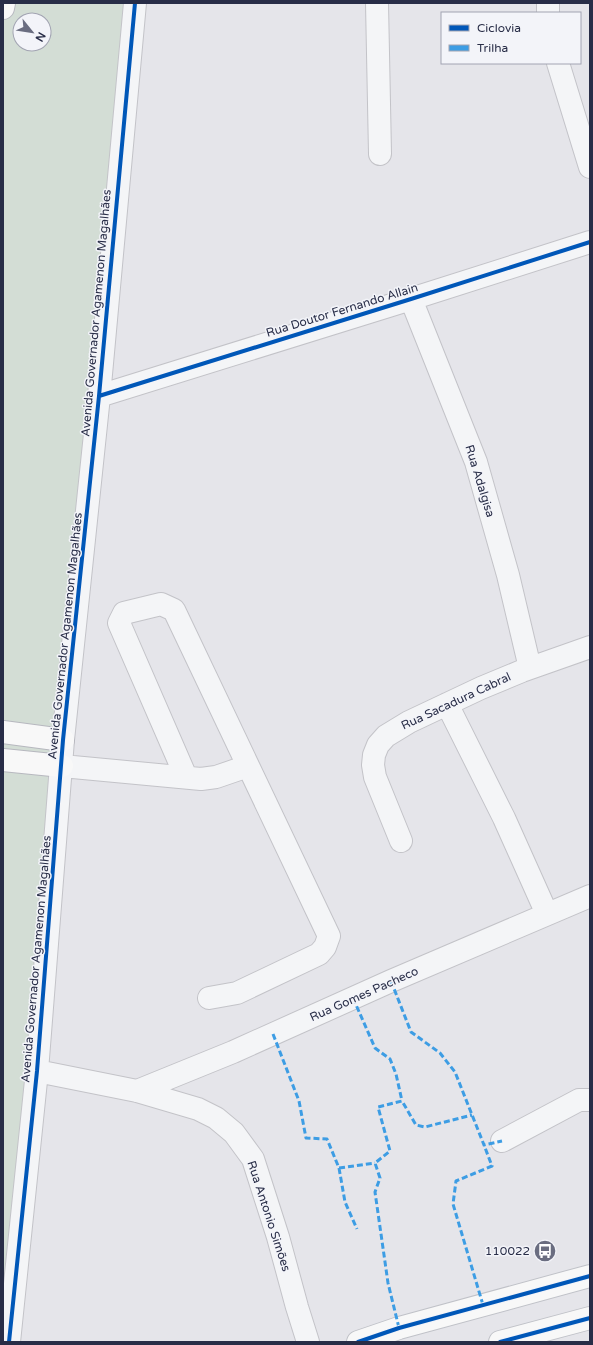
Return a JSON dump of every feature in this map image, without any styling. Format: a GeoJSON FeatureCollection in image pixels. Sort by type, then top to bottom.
{"type":"FeatureCollection","features":[{"type":"Feature","properties":{"kind":"main road"},"geometry":{"type":"LineString","coordinates":[[3,8],[4,3]]}},
{"type":"Feature","properties":{"kind":"main road"},"geometry":{"type":"LineString","coordinates":[[3,732],[63,740]]}},
{"type":"Feature","properties":{"kind":"main road"},"geometry":{"type":"LineString","coordinates":[[3,760],[62,766]]}},
{"type":"Feature","properties":{"kind":"main road"},"geometry":{"type":"LineString","coordinates":[[358,1342],[399,1328],[590,1276]]}},
{"type":"Feature","properties":{"kind":"main road"},"geometry":{"type":"LineString","coordinates":[[500,1342],[545,1336],[590,1318]]}},
{"type":"Feature","properties":{"kind":"street","name":"Avenida Governador Agamenon Magalhães"},"geometry":{"type":"LineString","coordinates":[[9,1342],[37,1071],[63,740],[99,396],[135,3]]}},
{"type":"Feature","properties":{"kind":"street"},"geometry":{"type":"LineString","coordinates":[[376,3],[380,154]]}},
{"type":"Feature","properties":{"kind":"street"},"geometry":{"type":"LineString","coordinates":[[558,64],[590,167]]}},
{"type":"Feature","properties":{"kind":"street","name":"Rua Doutor Fernando Allain"},"geometry":{"type":"LineString","coordinates":[[99,396],[590,242]]}},
{"type":"Feature","properties":{"kind":"street","name":"Rua Adalgisa"},"geometry":{"type":"LineString","coordinates":[[411,299],[476,462],[508,575],[530,668]]}},
{"type":"Feature","properties":{"kind":"street"},"geometry":{"type":"LineString","coordinates":[[186,777],[119,623],[124,613],[161,604],[174,610],[329,936],[325,948],[319,954],[237,993],[209,998]]}},
{"type":"Feature","properties":{"kind":"street","name":"Rua Sacadura Cabral"},"geometry":{"type":"LineString","coordinates":[[402,841],[375,777],[373,765],[374,755],[378,745],[386,736],[409,722],[481,688],[590,646]]}},
{"type":"Feature","properties":{"kind":"street"},"geometry":{"type":"LineString","coordinates":[[447,704],[504,818],[547,914]]}},
{"type":"Feature","properties":{"kind":"street"},"geometry":{"type":"LineString","coordinates":[[62,766],[201,779],[216,777],[248,766]]}},
{"type":"Feature","properties":{"kind":"street","name":"Rua Gomes Pacheco"},"geometry":{"type":"LineString","coordinates":[[137,1092],[233,1052],[391,981],[590,896]]}},
{"type":"Feature","properties":{"kind":"street","name":"Rua Antonio Simões"},"geometry":{"type":"LineString","coordinates":[[37,1071],[137,1092],[198,1110],[216,1118],[234,1133],[253,1159],[278,1237],[296,1307],[308,1342]]}},
{"type":"Feature","properties":{"kind":"street"},"geometry":{"type":"LineString","coordinates":[[502,1141],[579,1100],[590,1100]]}},
{"type":"Feature","properties":{"kind":"shaded area"},"geometry":{"type":"Polygon","coordinates":[[[4,3],[126,3],[33,1079],[3,1307],[4,3]]]}},
{"type":"Feature","properties":{"kind":"marked path"},"geometry":{"type":"LineString","coordinates":[[391,981],[411,1032],[440,1053],[455,1072],[484,1145],[502,1141]]}},
{"type":"Feature","properties":{"kind":"marked path"},"geometry":{"type":"LineString","coordinates":[[353,998],[375,1048],[390,1059],[396,1074],[402,1101]]}},
{"type":"Feature","properties":{"kind":"marked path"},"geometry":{"type":"LineString","coordinates":[[273,1034],[299,1101],[306,1138],[327,1139],[339,1168],[375,1163]]}},
{"type":"Feature","properties":{"kind":"marked path"},"geometry":{"type":"LineString","coordinates":[[399,1328],[388,1283],[375,1192],[380,1178],[375,1163],[390,1151],[378,1107],[402,1101],[416,1125],[425,1127],[472,1115]]}},
{"type":"Feature","properties":{"kind":"marked path"},"geometry":{"type":"LineString","coordinates":[[483,1305],[453,1204],[456,1181],[492,1166],[484,1145]]}},
{"type":"Feature","properties":{"kind":"marked path"},"geometry":{"type":"LineString","coordinates":[[339,1168],[345,1202],[357,1229]]}},
{"type":"Feature","properties":{"kind":"cycle path"},"geometry":{"type":"LineString","coordinates":[[9,1342],[37,1071],[63,740],[99,396],[135,3]]}},
{"type":"Feature","properties":{"kind":"cycle path"},"geometry":{"type":"LineString","coordinates":[[99,396],[590,242]]}},
{"type":"Feature","properties":{"kind":"cycle path"},"geometry":{"type":"LineString","coordinates":[[358,1342],[399,1328],[590,1276]]}},
{"type":"Feature","properties":{"kind":"cycle path"},"geometry":{"type":"LineString","coordinates":[[500,1342],[590,1318]]}},
{"type":"Feature","properties":{"kind":"place","name":"110022"},"geometry":{"type":"Point","coordinates":[545,1251]}}]}
